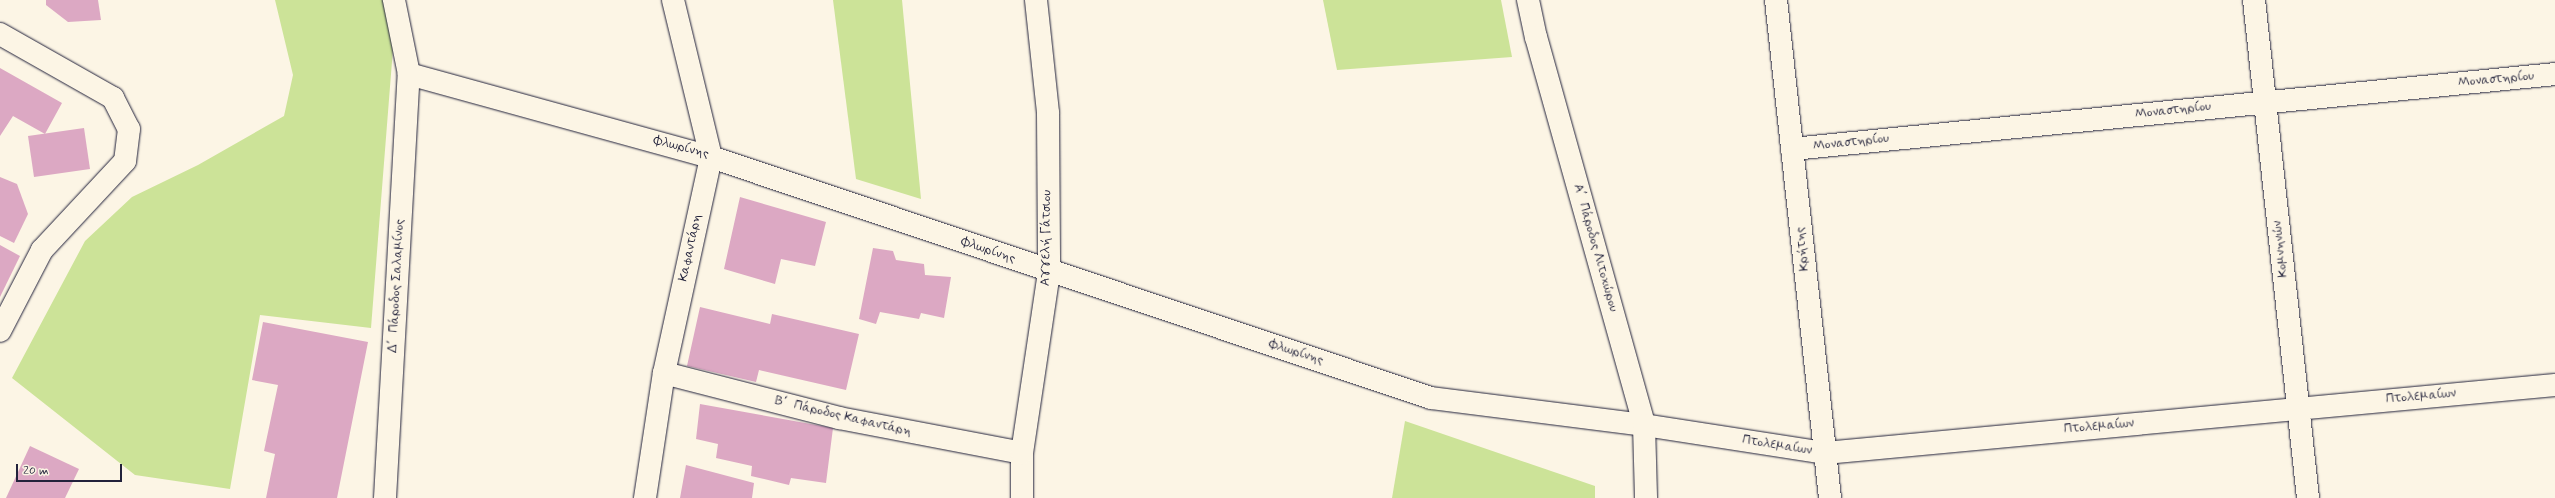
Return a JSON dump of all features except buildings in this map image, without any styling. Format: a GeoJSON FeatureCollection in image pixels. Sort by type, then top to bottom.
{"type":"FeatureCollection","features":[{"type":"Feature","properties":{"kind":"street"},"geometry":{"type":"LineString","coordinates":[[394,0],[409,74]]}},
{"type":"Feature","properties":{"kind":"street","name":"Καφαντάρη"},"geometry":{"type":"LineString","coordinates":[[646,498],[664,373],[711,156],[673,0]]}},
{"type":"Feature","properties":{"kind":"street","name":"Αγγελή Γάτσιου"},"geometry":{"type":"LineString","coordinates":[[1022,498],[1022,454],[1049,272],[1048,113],[1036,0]]}},
{"type":"Feature","properties":{"kind":"street","name":"Α΄ Πάροδος Λιτοχώρου"},"geometry":{"type":"LineString","coordinates":[[1528,0],[1536,37],[1644,425],[1646,498]]}},
{"type":"Feature","properties":{"kind":"street","name":"Κρήτης"},"geometry":{"type":"LineString","coordinates":[[1776,0],[1830,498]]}},
{"type":"Feature","properties":{"kind":"street","name":"Κομνηνών"},"geometry":{"type":"LineString","coordinates":[[2254,0],[2308,498]]}},
{"type":"Feature","properties":{"kind":"street"},"geometry":{"type":"LineString","coordinates":[[0,34],[114,98],[130,129],[126,161],[42,250],[0,331]]}},
{"type":"Feature","properties":{"kind":"street","name":"Φλωρίνης"},"geometry":{"type":"LineString","coordinates":[[409,74],[711,156],[1049,272],[1431,398],[1644,425]]}},
{"type":"Feature","properties":{"kind":"street","name":"Δ΄ Πάροδος Σαλαμίνος"},"geometry":{"type":"LineString","coordinates":[[385,498],[409,74]]}},
{"type":"Feature","properties":{"kind":"street","name":"Μοναστηρίου"},"geometry":{"type":"LineString","coordinates":[[1792,149],[2555,74]]}},
{"type":"Feature","properties":{"kind":"street","name":"Β΄ Πάροδος Καφαντάρη"},"geometry":{"type":"LineString","coordinates":[[664,373],[839,418],[1022,454]]}},
{"type":"Feature","properties":{"kind":"street","name":"Πτολεμαίων"},"geometry":{"type":"LineString","coordinates":[[1644,425],[1825,453],[2555,385]]}},
{"type":"Feature","properties":{"kind":"green space"},"geometry":{"type":"Polygon","coordinates":[[[275,0],[388,0],[394,36],[371,328],[260,315],[230,489],[135,475],[12,378],[85,241],[132,197],[198,165],[284,116],[293,75],[275,0]]]}},
{"type":"Feature","properties":{"kind":"green space"},"geometry":{"type":"Polygon","coordinates":[[[833,0],[902,0],[921,199],[856,179],[833,0]]]}},
{"type":"Feature","properties":{"kind":"green space"},"geometry":{"type":"Polygon","coordinates":[[[1323,0],[1501,0],[1512,57],[1337,70],[1323,0]]]}},
{"type":"Feature","properties":{"kind":"green space"},"geometry":{"type":"Polygon","coordinates":[[[1405,421],[1595,486],[1595,498],[1392,498],[1405,421]]]}}]}
